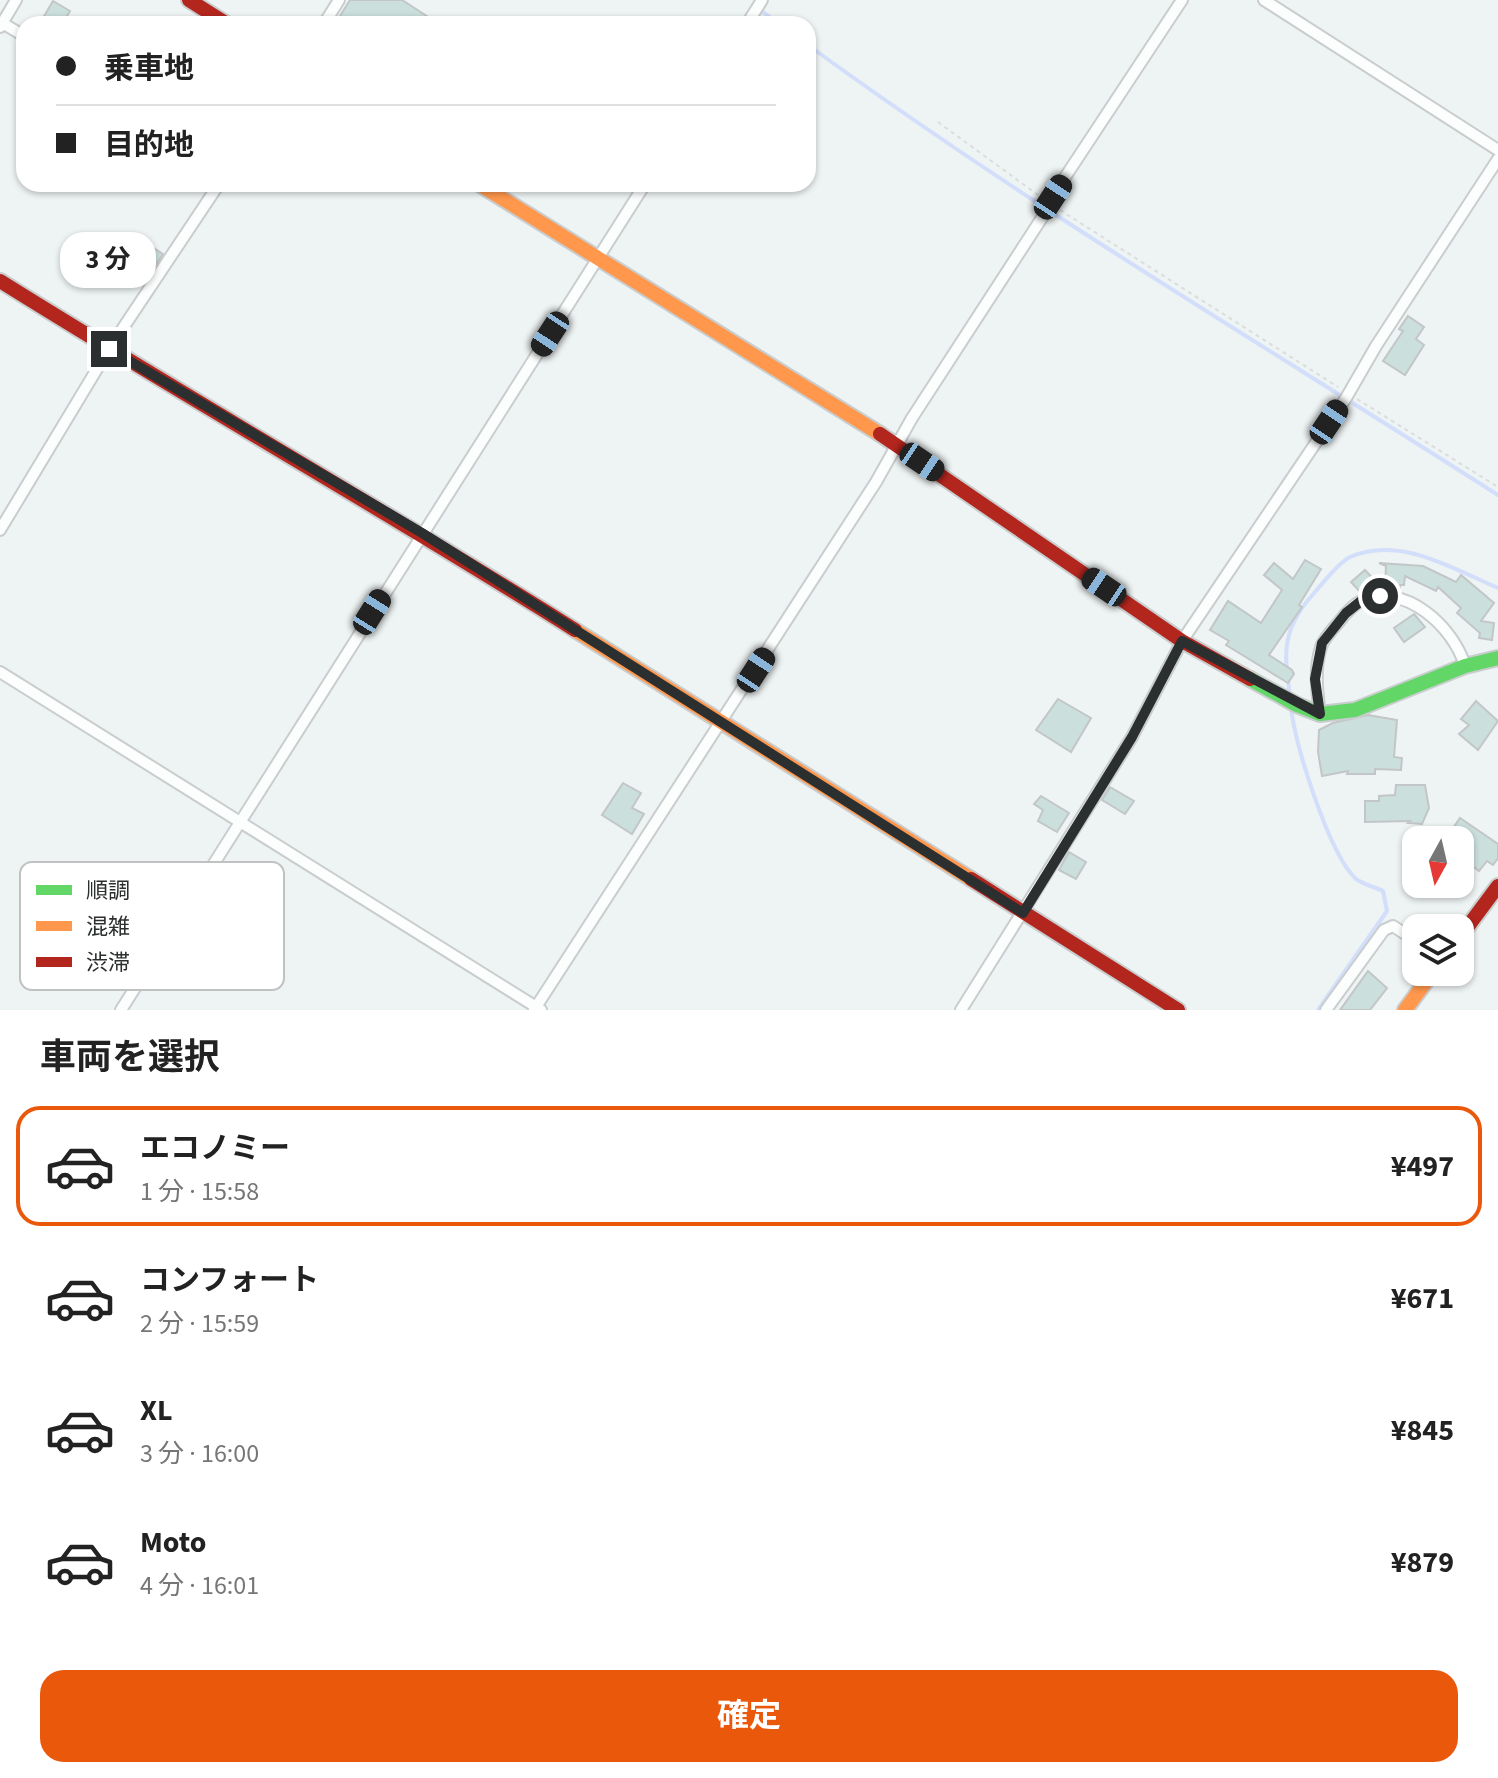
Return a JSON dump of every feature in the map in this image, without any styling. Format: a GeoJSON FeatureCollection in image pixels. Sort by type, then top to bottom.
{"type":"FeatureCollection","features":[{"type":"Feature","properties":{"kind":"street"},"geometry":{"type":"LineString","coordinates":[[2,26],[16,0]]}},
{"type":"Feature","properties":{"kind":"street"},"geometry":{"type":"LineString","coordinates":[[189,0],[214,16]]}},
{"type":"Feature","properties":{"kind":"street"},"geometry":{"type":"LineString","coordinates":[[0,672],[538,1009],[876,482],[896,444],[1047,210],[1048,203],[1182,0]]}},
{"type":"Feature","properties":{"kind":"street"},"geometry":{"type":"LineString","coordinates":[[1264,0],[1498,150]]}},
{"type":"Feature","properties":{"kind":"street"},"geometry":{"type":"LineString","coordinates":[[961,1010],[1132,737],[1182,641],[1348,393],[1498,159]]}},
{"type":"Feature","properties":{"kind":"street"},"geometry":{"type":"LineString","coordinates":[[0,530],[109,349],[214,192]]}},
{"type":"Feature","properties":{"kind":"street"},"geometry":{"type":"LineString","coordinates":[[491,192],[896,444],[1182,641],[1309,710],[1355,710],[1465,666],[1498,658]]}},
{"type":"Feature","properties":{"kind":"street"},"geometry":{"type":"LineString","coordinates":[[215,862],[640,192]]}},
{"type":"Feature","properties":{"kind":"street"},"geometry":{"type":"LineString","coordinates":[[0,281],[109,349],[422,533],[1178,1010]]}},
{"type":"Feature","properties":{"kind":"street"},"geometry":{"type":"LineString","coordinates":[[1309,710],[1322,643],[1346,613],[1361,601],[1380,596],[1411,601],[1441,624],[1455,642],[1465,666]]}},
{"type":"Feature","properties":{"kind":"street"},"geometry":{"type":"LineString","coordinates":[[1474,918],[1498,886]]}},
{"type":"Feature","properties":{"kind":"street"},"geometry":{"type":"LineString","coordinates":[[1326,1010],[1384,930],[1393,926],[1402,932]]}},
{"type":"Feature","properties":{"kind":"street"},"geometry":{"type":"LineString","coordinates":[[1405,1010],[1423,986]]}},
{"type":"Feature","properties":{"kind":"street"},"geometry":{"type":"LineString","coordinates":[[121,1010],[134,990]]}},
{"type":"Feature","properties":{"kind":"path"},"geometry":{"type":"LineString","coordinates":[[938,122],[1048,203],[1498,487]]}},
{"type":"Feature","properties":{"kind":"building"},"geometry":{"type":"Polygon","coordinates":[[[350,0],[402,0],[427,16],[340,16],[350,0]]]}},
{"type":"Feature","properties":{"kind":"building"},"geometry":{"type":"Polygon","coordinates":[[[53,1],[70,11],[67,16],[44,16],[53,1]]]}},
{"type":"Feature","properties":{"kind":"building"},"geometry":{"type":"Polygon","coordinates":[[[142,241],[163,254],[153,269],[133,256],[142,241]]]}},
{"type":"Feature","properties":{"kind":"building"},"geometry":{"type":"Polygon","coordinates":[[[1408,316],[1424,327],[1416,339],[1424,345],[1405,375],[1383,361],[1403,331],[1399,329],[1408,316]]]}},
{"type":"Feature","properties":{"kind":"building"},"geometry":{"type":"Polygon","coordinates":[[[1305,560],[1321,569],[1299,605],[1302,607],[1269,655],[1292,670],[1294,674],[1288,683],[1226,645],[1229,641],[1210,630],[1228,601],[1261,623],[1282,590],[1264,575],[1274,563],[1293,579],[1305,560]]]}},
{"type":"Feature","properties":{"kind":"building"},"geometry":{"type":"Polygon","coordinates":[[[1379,563],[1423,566],[1456,582],[1461,575],[1494,603],[1481,621],[1494,623],[1492,640],[1479,638],[1480,633],[1457,613],[1461,608],[1438,587],[1436,591],[1405,576],[1404,585],[1400,588],[1385,587],[1386,566],[1379,563]]]}},
{"type":"Feature","properties":{"kind":"building"},"geometry":{"type":"Polygon","coordinates":[[[1365,570],[1381,587],[1379,589],[1361,593],[1351,582],[1365,570]]]}},
{"type":"Feature","properties":{"kind":"building"},"geometry":{"type":"Polygon","coordinates":[[[1414,614],[1425,627],[1404,642],[1394,628],[1414,614]]]}},
{"type":"Feature","properties":{"kind":"building"},"geometry":{"type":"Polygon","coordinates":[[[1058,699],[1091,718],[1071,752],[1036,730],[1058,699]]]}},
{"type":"Feature","properties":{"kind":"building"},"geometry":{"type":"Polygon","coordinates":[[[1476,701],[1498,721],[1478,750],[1459,734],[1469,725],[1461,719],[1476,701]]]}},
{"type":"Feature","properties":{"kind":"building"},"geometry":{"type":"Polygon","coordinates":[[[1368,715],[1397,720],[1394,757],[1402,758],[1401,770],[1375,769],[1375,774],[1347,774],[1348,771],[1322,776],[1318,752],[1319,730],[1333,723],[1368,715]]]}},
{"type":"Feature","properties":{"kind":"building"},"geometry":{"type":"Polygon","coordinates":[[[623,783],[641,793],[632,808],[644,814],[632,834],[602,815],[623,783]]]}},
{"type":"Feature","properties":{"kind":"building"},"geometry":{"type":"Polygon","coordinates":[[[1396,785],[1425,785],[1429,808],[1422,824],[1408,823],[1410,821],[1365,822],[1365,801],[1379,801],[1379,796],[1395,795],[1396,785]]]}},
{"type":"Feature","properties":{"kind":"building"},"geometry":{"type":"Polygon","coordinates":[[[1110,787],[1134,801],[1125,814],[1102,800],[1110,787]]]}},
{"type":"Feature","properties":{"kind":"building"},"geometry":{"type":"Polygon","coordinates":[[[1041,796],[1069,813],[1057,832],[1038,821],[1043,810],[1034,804],[1041,796]]]}},
{"type":"Feature","properties":{"kind":"building"},"geometry":{"type":"Polygon","coordinates":[[[1460,818],[1472,826],[1455,826],[1460,818]]]}},
{"type":"Feature","properties":{"kind":"building"},"geometry":{"type":"Polygon","coordinates":[[[1474,828],[1498,844],[1498,858],[1493,865],[1487,861],[1479,871],[1474,867],[1474,828]]]}},
{"type":"Feature","properties":{"kind":"building"},"geometry":{"type":"Polygon","coordinates":[[[1069,852],[1086,862],[1076,879],[1059,870],[1069,852]]]}},
{"type":"Feature","properties":{"kind":"building"},"geometry":{"type":"Polygon","coordinates":[[[1368,971],[1387,988],[1370,1010],[1340,1010],[1368,971]]]}},
{"type":"Feature","properties":{"kind":"waterway"},"geometry":{"type":"LineString","coordinates":[[759,9],[768,16]]}},
{"type":"Feature","properties":{"kind":"waterway"},"geometry":{"type":"LineString","coordinates":[[816,51],[1063,220],[1498,495]]}},
{"type":"Feature","properties":{"kind":"waterway"},"geometry":{"type":"LineString","coordinates":[[1287,670],[1288,638],[1295,619],[1331,573],[1350,557],[1369,551],[1407,552],[1445,564],[1498,588]]}},
{"type":"Feature","properties":{"kind":"waterway"},"geometry":{"type":"LineString","coordinates":[[1288,679],[1290,698]]}},
{"type":"Feature","properties":{"kind":"waterway"},"geometry":{"type":"LineString","coordinates":[[1291,707],[1306,770],[1334,846],[1355,878],[1383,891],[1387,911],[1318,1010]]}},
{"type":"Feature","properties":{"kind":"traffic: fast"},"geometry":{"type":"LineString","coordinates":[[1250,679],[1320,714],[1355,710],[1465,666],[1498,658]]}},
{"type":"Feature","properties":{"kind":"traffic: slow"},"geometry":{"type":"LineString","coordinates":[[492,192],[880,434]]}},
{"type":"Feature","properties":{"kind":"traffic: slow"},"geometry":{"type":"LineString","coordinates":[[575,630],[971,879]]}},
{"type":"Feature","properties":{"kind":"traffic: slow"},"geometry":{"type":"LineString","coordinates":[[1405,1010],[1423,986]]}},
{"type":"Feature","properties":{"kind":"traffic: jam"},"geometry":{"type":"LineString","coordinates":[[189,0],[214,16]]}},
{"type":"Feature","properties":{"kind":"traffic: jam"},"geometry":{"type":"LineString","coordinates":[[0,281],[575,630]]}},
{"type":"Feature","properties":{"kind":"traffic: jam"},"geometry":{"type":"LineString","coordinates":[[880,434],[1182,641],[1250,679]]}},
{"type":"Feature","properties":{"kind":"traffic: jam"},"geometry":{"type":"LineString","coordinates":[[971,879],[1178,1010]]}},
{"type":"Feature","properties":{"kind":"traffic: jam"},"geometry":{"type":"LineString","coordinates":[[1474,918],[1498,886]]}},
{"type":"Feature","properties":{"kind":"route"},"geometry":{"type":"LineString","coordinates":[[109,349],[422,533],[1023,913],[1132,737],[1182,641],[1297,705],[1320,714],[1315,679],[1322,643],[1346,613],[1361,601],[1380,596]]}}]}
